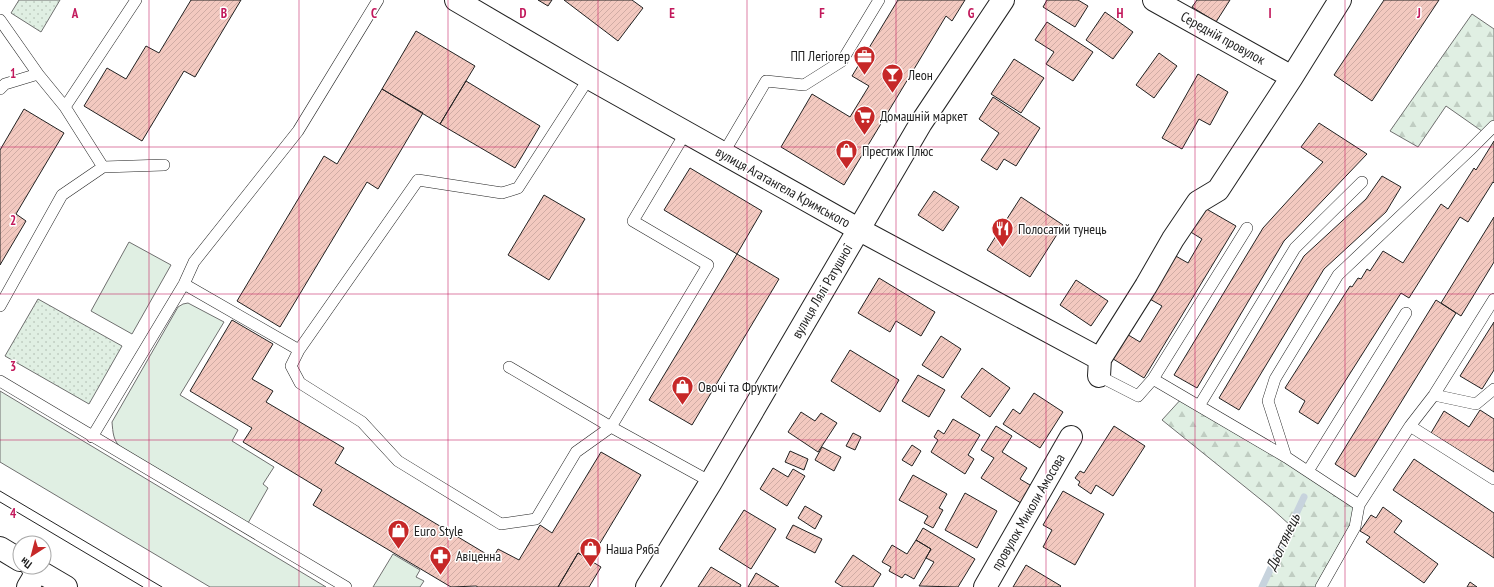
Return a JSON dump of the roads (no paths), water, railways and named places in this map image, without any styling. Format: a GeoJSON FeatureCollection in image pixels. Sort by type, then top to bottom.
{"type":"FeatureCollection","features":[{"type":"Feature","properties":{"kind":"street","name":"вулиця Агатангела Кримського"},"geometry":{"type":"LineString","coordinates":[[456,0],[589,78],[858,229],[1100,368]]}},
{"type":"Feature","properties":{"kind":"street","name":"вулиця Лялі Ратушної"},"geometry":{"type":"LineString","coordinates":[[647,587],[711,482],[921,123],[1003,0]]}},
{"type":"Feature","properties":{"kind":"street","name":"Середній провулок"},"geometry":{"type":"LineString","coordinates":[[1154,0],[1292,77]]}},
{"type":"Feature","properties":{"kind":"street"},"geometry":{"type":"LineString","coordinates":[[1100,368],[1173,238],[1198,202],[1218,190],[1292,77],[1340,0]]}},
{"type":"Feature","properties":{"kind":"street","name":"провулок Миколи Амосова"},"geometry":{"type":"LineString","coordinates":[[985,587],[1071,437]]}},
{"type":"Feature","properties":{"kind":"street"},"geometry":{"type":"LineString","coordinates":[[0,548],[12,558]]}},
{"type":"Feature","properties":{"kind":"street"},"geometry":{"type":"LineString","coordinates":[[38,575],[66,587]]}},
{"type":"Feature","properties":{"kind":"lane"},"geometry":{"type":"LineString","coordinates":[[65,107],[136,0]]}},
{"type":"Feature","properties":{"kind":"lane"},"geometry":{"type":"LineString","coordinates":[[92,437],[184,284],[194,262],[298,131],[378,0]]}},
{"type":"Feature","properties":{"kind":"lane"},"geometry":{"type":"LineString","coordinates":[[723,154],[766,82],[804,85],[842,61],[879,0]]}},
{"type":"Feature","properties":{"kind":"lane"},"geometry":{"type":"LineString","coordinates":[[0,20],[38,74],[65,107],[103,167]]}},
{"type":"Feature","properties":{"kind":"lane"},"geometry":{"type":"LineString","coordinates":[[0,89],[5,84],[38,74]]}},
{"type":"Feature","properties":{"kind":"lane"},"geometry":{"type":"LineString","coordinates":[[589,78],[518,188],[502,193],[418,180],[299,350],[291,366],[300,383],[362,422],[398,461],[501,524],[536,519],[576,452],[612,427],[708,265],[633,221],[686,132]]}},
{"type":"Feature","properties":{"kind":"lane"},"geometry":{"type":"LineString","coordinates":[[1286,457],[1268,401],[1275,379],[1338,275],[1494,126]]}},
{"type":"Feature","properties":{"kind":"lane"},"geometry":{"type":"LineString","coordinates":[[0,306],[62,195],[103,167],[164,165]]}},
{"type":"Feature","properties":{"kind":"lane"},"geometry":{"type":"LineString","coordinates":[[1199,406],[1295,248],[1362,182]]}},
{"type":"Feature","properties":{"kind":"lane"},"geometry":{"type":"LineString","coordinates":[[1100,368],[1138,396],[1153,379],[1248,228]]}},
{"type":"Feature","properties":{"kind":"lane"},"geometry":{"type":"LineString","coordinates":[[184,284],[299,350]]}},
{"type":"Feature","properties":{"kind":"lane"},"geometry":{"type":"LineString","coordinates":[[1321,587],[1355,527],[1359,505],[1410,426],[1434,395],[1494,299]]}},
{"type":"Feature","properties":{"kind":"lane"},"geometry":{"type":"LineString","coordinates":[[1308,471],[1406,313]]}},
{"type":"Feature","properties":{"kind":"lane"},"geometry":{"type":"LineString","coordinates":[[509,367],[711,482]]}},
{"type":"Feature","properties":{"kind":"lane"},"geometry":{"type":"LineString","coordinates":[[1153,379],[1286,457],[1359,505]]}},
{"type":"Feature","properties":{"kind":"lane"},"geometry":{"type":"LineString","coordinates":[[0,381],[346,587]]}},
{"type":"Feature","properties":{"kind":"lane"},"geometry":{"type":"LineString","coordinates":[[1434,395],[1476,404],[1494,389]]}},
{"type":"Feature","properties":{"kind":"lane"},"geometry":{"type":"LineString","coordinates":[[1410,426],[1494,479]]}},
{"type":"Feature","properties":{"kind":"waterway","name":"Дьогтянець"},"geometry":{"type":"LineString","coordinates":[[1262,587],[1304,497]]}},
{"type":"Feature","properties":{"kind":"tram line"},"geometry":{"type":"LineString","coordinates":[[0,491],[162,587]]}},
{"type":"Feature","properties":{"kind":"tram line"},"geometry":{"type":"LineString","coordinates":[[0,502],[143,587]]}},
{"type":"Feature","properties":{"kind":"place","name":"ПП Легіогер"},"geometry":{"type":"Point","coordinates":[865,76]}},
{"type":"Feature","properties":{"kind":"place","name":"Леон"},"geometry":{"type":"Point","coordinates":[893,94]}},
{"type":"Feature","properties":{"kind":"place","name":"Домашній маркет"},"geometry":{"type":"Point","coordinates":[865,136]}},
{"type":"Feature","properties":{"kind":"place","name":"Престиж Плюс"},"geometry":{"type":"Point","coordinates":[846,170]}},
{"type":"Feature","properties":{"kind":"place","name":"Полосатий тунець"},"geometry":{"type":"Point","coordinates":[1002,248]}},
{"type":"Feature","properties":{"kind":"place","name":"Овочі та Фрукти"},"geometry":{"type":"Point","coordinates":[682,406]}},
{"type":"Feature","properties":{"kind":"place","name":"Euro Style"},"geometry":{"type":"Point","coordinates":[398,550]}},
{"type":"Feature","properties":{"kind":"place","name":"Наша Ряба"},"geometry":{"type":"Point","coordinates":[591,568]}},
{"type":"Feature","properties":{"kind":"place","name":"Авіценна"},"geometry":{"type":"Point","coordinates":[441,576]}}]}
